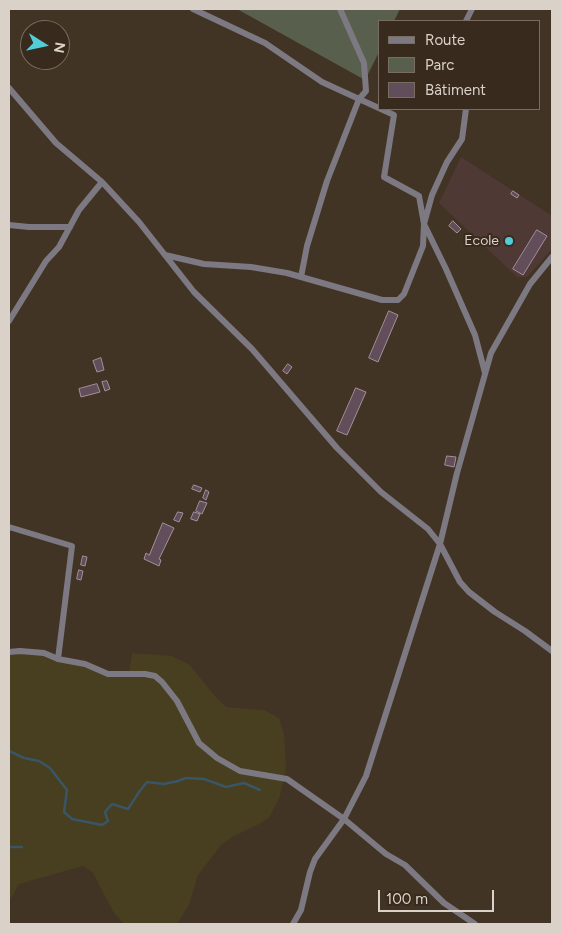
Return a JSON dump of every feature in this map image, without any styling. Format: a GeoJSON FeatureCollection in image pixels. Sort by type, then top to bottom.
{"type":"FeatureCollection","features":[{"type":"Feature","properties":{"kind":"street"},"geometry":{"type":"LineString","coordinates":[[192,9],[265,43],[322,82],[378,108]]}},
{"type":"Feature","properties":{"kind":"street"},"geometry":{"type":"LineString","coordinates":[[301,277],[307,246],[327,181],[359,99],[366,91],[364,63],[340,9]]}},
{"type":"Feature","properties":{"kind":"street"},"geometry":{"type":"LineString","coordinates":[[9,88],[56,143],[102,182],[139,222],[194,292],[252,349],[337,448],[381,492],[428,529],[440,544],[460,582],[469,592],[494,612],[525,631],[552,652]]}},
{"type":"Feature","properties":{"kind":"street"},"geometry":{"type":"LineString","coordinates":[[165,255],[204,264],[251,267],[288,273],[382,300],[398,300],[404,294],[423,246],[424,224],[419,196],[384,177],[394,115],[383,110]]}},
{"type":"Feature","properties":{"kind":"street"},"geometry":{"type":"LineString","coordinates":[[466,110],[462,139],[447,162],[432,195],[424,224],[446,268],[475,335],[485,374]]}},
{"type":"Feature","properties":{"kind":"street"},"geometry":{"type":"LineString","coordinates":[[9,321],[46,261],[59,247],[79,210],[102,182]]}},
{"type":"Feature","properties":{"kind":"street"},"geometry":{"type":"LineString","coordinates":[[9,225],[70,227]]}},
{"type":"Feature","properties":{"kind":"street"},"geometry":{"type":"LineString","coordinates":[[294,924],[301,910],[315,859],[344,819],[366,776],[440,544],[457,473],[491,353],[530,284],[552,257]]}},
{"type":"Feature","properties":{"kind":"street"},"geometry":{"type":"LineString","coordinates":[[9,527],[72,546],[58,659]]}},
{"type":"Feature","properties":{"kind":"street"},"geometry":{"type":"LineString","coordinates":[[9,652],[44,653],[58,659],[84,664],[108,674],[145,674],[155,676],[177,701],[198,743],[216,758],[240,771],[287,779],[344,819],[386,854],[405,865],[444,903],[475,924]]}},
{"type":"Feature","properties":{"kind":"shaded area"},"geometry":{"type":"Polygon","coordinates":[[[461,157],[552,216],[552,249],[527,277],[517,277],[439,203],[461,157]]]}},
{"type":"Feature","properties":{"kind":"green space"},"geometry":{"type":"Polygon","coordinates":[[[237,9],[400,9],[394,20],[378,20],[378,54],[365,80],[237,9]]]}},
{"type":"Feature","properties":{"kind":"sand"},"geometry":{"type":"Polygon","coordinates":[[[9,652],[44,653],[108,674],[129,674],[132,653],[172,656],[190,665],[226,707],[264,710],[279,718],[284,734],[286,768],[280,796],[269,818],[232,837],[221,845],[198,875],[189,905],[177,924],[124,924],[114,913],[93,873],[83,866],[19,884],[9,902],[9,652]]]}},
{"type":"Feature","properties":{"kind":"building"},"geometry":{"type":"Polygon","coordinates":[[[513,191],[519,195],[517,198],[511,194],[513,191]]]}},
{"type":"Feature","properties":{"kind":"building"},"geometry":{"type":"Polygon","coordinates":[[[453,221],[461,229],[457,233],[449,226],[453,221]]]}},
{"type":"Feature","properties":{"kind":"building"},"geometry":{"type":"Polygon","coordinates":[[[537,230],[547,236],[523,275],[513,269],[537,230]]]}},
{"type":"Feature","properties":{"kind":"building"},"geometry":{"type":"Polygon","coordinates":[[[389,311],[398,315],[378,362],[369,358],[389,311]]]}},
{"type":"Feature","properties":{"kind":"building"},"geometry":{"type":"Polygon","coordinates":[[[101,358],[104,370],[97,372],[93,361],[101,358]]]}},
{"type":"Feature","properties":{"kind":"building"},"geometry":{"type":"Polygon","coordinates":[[[288,364],[292,367],[287,374],[283,371],[288,364]]]}},
{"type":"Feature","properties":{"kind":"building"},"geometry":{"type":"Polygon","coordinates":[[[107,381],[110,389],[105,391],[102,382],[107,381]]]}},
{"type":"Feature","properties":{"kind":"building"},"geometry":{"type":"Polygon","coordinates":[[[97,384],[100,392],[81,397],[79,389],[97,384]]]}},
{"type":"Feature","properties":{"kind":"building"},"geometry":{"type":"Polygon","coordinates":[[[356,388],[366,392],[347,435],[337,431],[356,388]]]}},
{"type":"Feature","properties":{"kind":"building"},"geometry":{"type":"Polygon","coordinates":[[[447,456],[456,457],[454,467],[445,465],[447,456]]]}},
{"type":"Feature","properties":{"kind":"building"},"geometry":{"type":"Polygon","coordinates":[[[194,485],[202,488],[200,492],[192,489],[194,485]]]}},
{"type":"Feature","properties":{"kind":"building"},"geometry":{"type":"Polygon","coordinates":[[[206,490],[209,492],[206,500],[203,498],[206,490]]]}},
{"type":"Feature","properties":{"kind":"building"},"geometry":{"type":"Polygon","coordinates":[[[200,501],[207,503],[202,514],[196,511],[200,501]]]}},
{"type":"Feature","properties":{"kind":"building"},"geometry":{"type":"Polygon","coordinates":[[[178,512],[183,513],[179,522],[174,520],[178,512]]]}},
{"type":"Feature","properties":{"kind":"building"},"geometry":{"type":"Polygon","coordinates":[[[194,512],[200,514],[197,521],[191,519],[194,512]]]}},
{"type":"Feature","properties":{"kind":"building"},"geometry":{"type":"Polygon","coordinates":[[[163,523],[174,528],[159,559],[161,560],[159,566],[144,559],[146,553],[149,555],[163,523]]]}},
{"type":"Feature","properties":{"kind":"building"},"geometry":{"type":"Polygon","coordinates":[[[83,556],[87,557],[85,566],[81,565],[83,556]]]}},
{"type":"Feature","properties":{"kind":"building"},"geometry":{"type":"Polygon","coordinates":[[[79,570],[83,571],[81,580],[77,579],[79,570]]]}},
{"type":"Feature","properties":{"kind":"waterway"},"geometry":{"type":"LineString","coordinates":[[9,751],[24,758],[39,761],[50,768],[67,790],[64,812],[72,819],[102,825],[108,821],[105,812],[112,804],[128,809],[147,782],[164,784],[186,778],[204,779],[226,787],[244,783],[260,790]]}},
{"type":"Feature","properties":{"kind":"waterway"},"geometry":{"type":"LineString","coordinates":[[9,847],[22,847]]}},
{"type":"Feature","properties":{"kind":"place","name":"Ecole"},"geometry":{"type":"Point","coordinates":[509,241]}}]}
